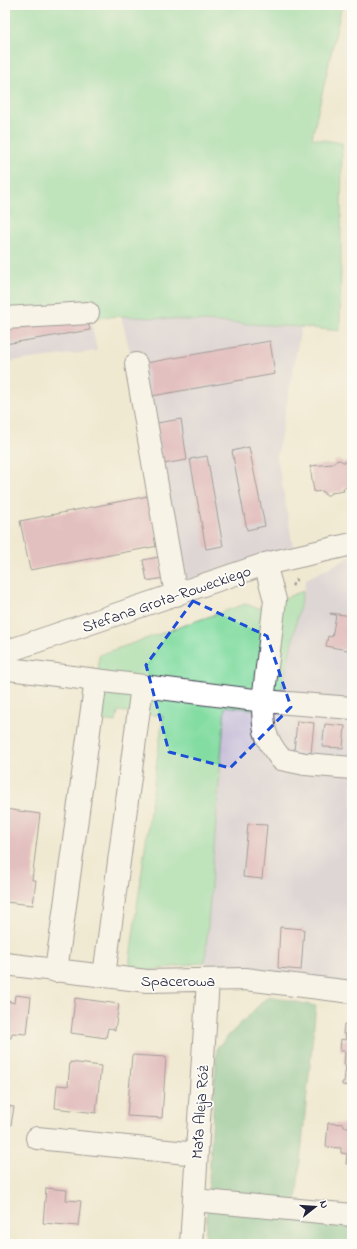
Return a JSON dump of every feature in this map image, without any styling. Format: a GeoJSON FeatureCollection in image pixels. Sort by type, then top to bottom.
{"type":"FeatureCollection","features":[{"type":"Feature","properties":{"kind":"street"},"geometry":{"type":"LineString","coordinates":[[5,318],[88,313]]}},
{"type":"Feature","properties":{"kind":"street"},"geometry":{"type":"LineString","coordinates":[[136,364],[176,595]]}},
{"type":"Feature","properties":{"kind":"street"},"geometry":{"type":"LineString","coordinates":[[265,564],[352,544]]}},
{"type":"Feature","properties":{"kind":"street","name":"Stefana Grota-Roweckiego"},"geometry":{"type":"LineString","coordinates":[[7,661],[176,595],[265,564],[275,600],[263,701],[263,727],[269,745],[280,759],[305,764],[352,768]]}},
{"type":"Feature","properties":{"kind":"street","name":"Stefana Grota-Roweckiego"},"geometry":{"type":"LineString","coordinates":[[7,661],[96,680],[263,701],[352,708]]}},
{"type":"Feature","properties":{"kind":"street"},"geometry":{"type":"LineString","coordinates":[[56,971],[96,680]]}},
{"type":"Feature","properties":{"kind":"street"},"geometry":{"type":"LineString","coordinates":[[104,976],[142,686]]}},
{"type":"Feature","properties":{"kind":"street","name":"Spacerowa"},"geometry":{"type":"LineString","coordinates":[[5,964],[147,981],[245,979],[352,992]]}},
{"type":"Feature","properties":{"kind":"street","name":"Mała Aleja Róż"},"geometry":{"type":"LineString","coordinates":[[191,1244],[208,980]]}},
{"type":"Feature","properties":{"kind":"street"},"geometry":{"type":"LineString","coordinates":[[37,1138],[197,1154]]}},
{"type":"Feature","properties":{"kind":"street"},"geometry":{"type":"LineString","coordinates":[[194,1200],[352,1215]]}},
{"type":"Feature","properties":{"kind":"highlighted area"},"geometry":{"type":"Polygon","coordinates":[[[193,601],[267,636],[291,707],[230,768],[169,752],[146,665],[193,601]]]}},
{"type":"Feature","properties":{"kind":"shaded area"},"geometry":{"type":"Polygon","coordinates":[[[121,316],[301,327],[277,456],[293,546],[187,580],[121,316]]]}},
{"type":"Feature","properties":{"kind":"shaded area"},"geometry":{"type":"Polygon","coordinates":[[[90,317],[97,351],[5,362],[5,324],[90,317]]]}},
{"type":"Feature","properties":{"kind":"shaded area"},"geometry":{"type":"Polygon","coordinates":[[[352,556],[352,986],[214,970],[205,962],[225,706],[277,712],[306,579],[352,556]]]}},
{"type":"Feature","properties":{"kind":"green space"},"geometry":{"type":"Polygon","coordinates":[[[5,5],[342,5],[312,138],[342,143],[340,331],[301,327],[121,316],[5,324],[5,5]]]}},
{"type":"Feature","properties":{"kind":"green space"},"geometry":{"type":"Polygon","coordinates":[[[303,591],[277,712],[225,706],[205,962],[147,971],[130,966],[163,716],[118,711],[116,722],[97,720],[99,655],[245,604],[257,608],[303,591]]]}},
{"type":"Feature","properties":{"kind":"green space"},"geometry":{"type":"Polygon","coordinates":[[[268,996],[316,1006],[296,1203],[352,1213],[352,1244],[205,1244],[217,1047],[268,996]]]}},
{"type":"Feature","properties":{"kind":"building"},"geometry":{"type":"Polygon","coordinates":[[[87,318],[90,330],[5,344],[5,326],[87,318]]]}},
{"type":"Feature","properties":{"kind":"building"},"geometry":{"type":"Polygon","coordinates":[[[270,341],[275,374],[152,396],[146,363],[270,341]]]}},
{"type":"Feature","properties":{"kind":"building"},"geometry":{"type":"Polygon","coordinates":[[[181,419],[187,460],[163,464],[157,423],[181,419]]]}},
{"type":"Feature","properties":{"kind":"building"},"geometry":{"type":"Polygon","coordinates":[[[249,447],[265,526],[247,530],[232,451],[249,447]]]}},
{"type":"Feature","properties":{"kind":"building"},"geometry":{"type":"Polygon","coordinates":[[[207,456],[223,546],[206,549],[190,459],[207,456]]]}},
{"type":"Feature","properties":{"kind":"building"},"geometry":{"type":"Polygon","coordinates":[[[340,460],[343,462],[349,462],[352,472],[352,487],[343,488],[344,491],[331,493],[329,495],[325,495],[323,491],[314,492],[310,466],[333,464],[335,461],[340,460]]]}},
{"type":"Feature","properties":{"kind":"building"},"geometry":{"type":"Polygon","coordinates":[[[148,496],[158,546],[30,570],[20,521],[148,496]]]}},
{"type":"Feature","properties":{"kind":"building"},"geometry":{"type":"Polygon","coordinates":[[[159,557],[164,578],[147,581],[143,560],[159,557]]]}},
{"type":"Feature","properties":{"kind":"building"},"geometry":{"type":"Polygon","coordinates":[[[330,613],[352,616],[352,651],[326,646],[328,636],[332,637],[336,615],[330,613]]]}},
{"type":"Feature","properties":{"kind":"building"},"geometry":{"type":"Polygon","coordinates":[[[297,721],[314,723],[311,753],[294,751],[297,721]]]}},
{"type":"Feature","properties":{"kind":"building"},"geometry":{"type":"Polygon","coordinates":[[[325,724],[345,726],[343,748],[322,747],[325,724]]]}},
{"type":"Feature","properties":{"kind":"building"},"geometry":{"type":"Polygon","coordinates":[[[5,809],[40,814],[32,880],[36,880],[33,905],[5,902],[5,809]]]}},
{"type":"Feature","properties":{"kind":"building"},"geometry":{"type":"Polygon","coordinates":[[[248,824],[267,825],[262,879],[243,877],[248,824]]]}},
{"type":"Feature","properties":{"kind":"building"},"geometry":{"type":"Polygon","coordinates":[[[280,927],[304,929],[301,970],[278,968],[280,927]]]}},
{"type":"Feature","properties":{"kind":"building"},"geometry":{"type":"Polygon","coordinates":[[[15,995],[31,997],[27,1034],[12,1033],[11,1038],[5,1037],[5,1000],[14,1003],[15,995]]]}},
{"type":"Feature","properties":{"kind":"building"},"geometry":{"type":"Polygon","coordinates":[[[75,998],[119,1004],[115,1030],[108,1028],[106,1038],[71,1033],[75,998]]]}},
{"type":"Feature","properties":{"kind":"building"},"geometry":{"type":"Polygon","coordinates":[[[344,1024],[352,1024],[352,1086],[342,1085],[342,1082],[344,1082],[346,1065],[344,1065],[345,1051],[340,1051],[341,1039],[345,1040],[346,1034],[343,1034],[344,1024]]]}},
{"type":"Feature","properties":{"kind":"building"},"geometry":{"type":"Polygon","coordinates":[[[132,1055],[166,1057],[162,1118],[127,1116],[132,1055]]]}},
{"type":"Feature","properties":{"kind":"building"},"geometry":{"type":"Polygon","coordinates":[[[70,1062],[101,1066],[96,1113],[55,1108],[57,1085],[68,1086],[70,1062]]]}},
{"type":"Feature","properties":{"kind":"building"},"geometry":{"type":"Polygon","coordinates":[[[5,1098],[7,1099],[6,1106],[14,1107],[11,1125],[5,1125],[5,1098]]]}},
{"type":"Feature","properties":{"kind":"building"},"geometry":{"type":"Polygon","coordinates":[[[350,1119],[352,1119],[352,1164],[346,1164],[347,1154],[341,1153],[341,1148],[326,1147],[328,1123],[344,1124],[344,1127],[349,1127],[350,1119]]]}},
{"type":"Feature","properties":{"kind":"building"},"geometry":{"type":"Polygon","coordinates":[[[46,1188],[67,1190],[66,1200],[81,1201],[78,1226],[43,1223],[46,1188]]]}}]}
